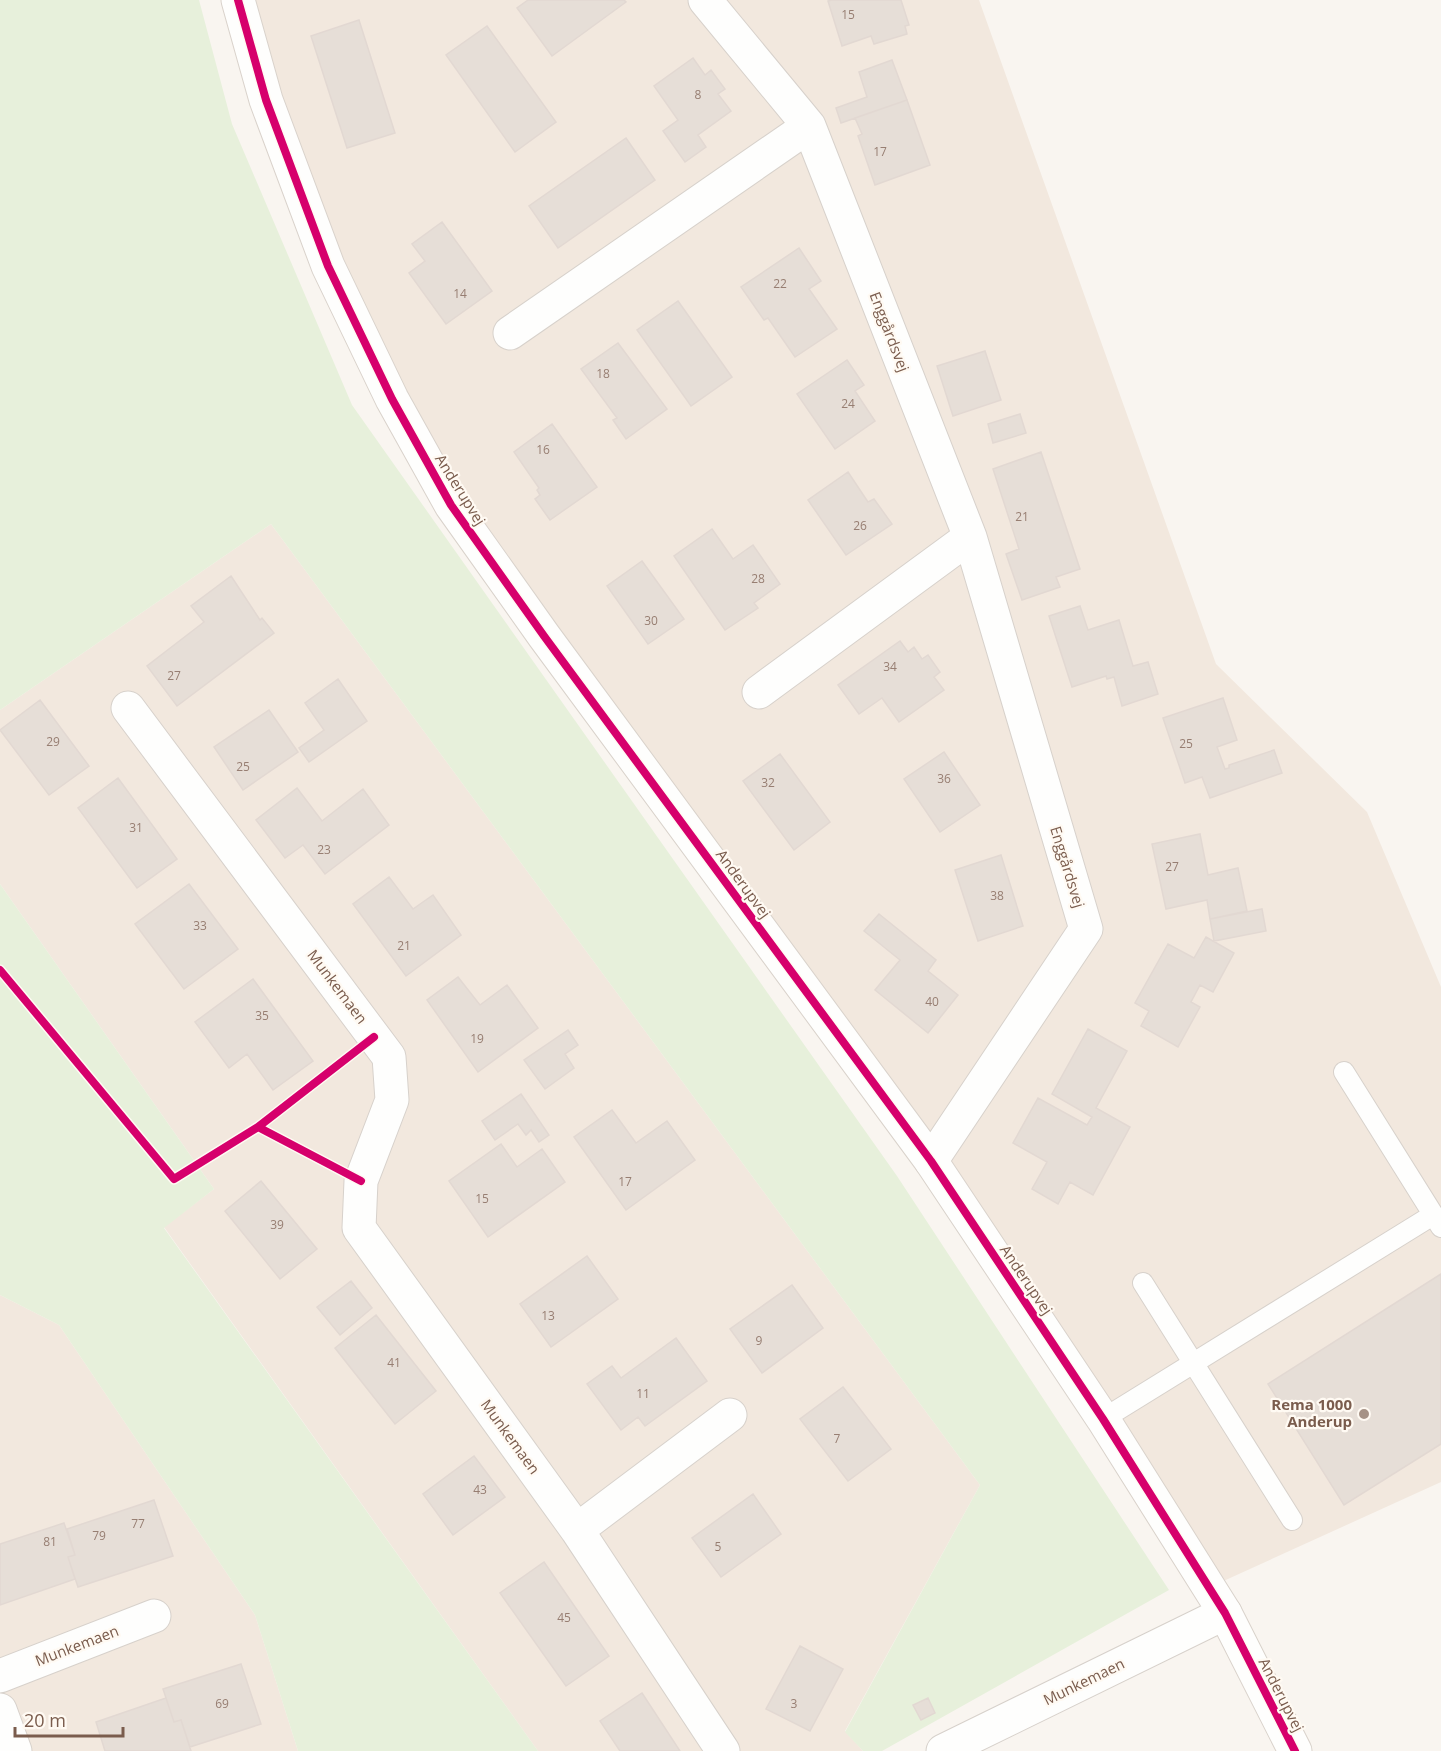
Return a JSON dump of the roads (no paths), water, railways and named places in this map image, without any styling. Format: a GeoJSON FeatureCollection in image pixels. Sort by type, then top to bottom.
{"type":"FeatureCollection","features":[{"type":"Feature","properties":{"kind":"street","name":"Anderupvej"},"geometry":{"type":"LineString","coordinates":[[238,0],[266,100],[328,266],[392,399],[450,506],[931,1161],[1103,1419],[1225,1613],[1295,1751]]}},
{"type":"Feature","properties":{"kind":"street","name":"Enggårdsvej"},"geometry":{"type":"LineString","coordinates":[[705,0],[809,126],[970,537],[1086,929],[931,1161]]}},
{"type":"Feature","properties":{"kind":"street"},"geometry":{"type":"LineString","coordinates":[[510,333],[809,126]]}},
{"type":"Feature","properties":{"kind":"street"},"geometry":{"type":"LineString","coordinates":[[759,692],[970,537]]}},
{"type":"Feature","properties":{"kind":"street","name":"Munkemaen"},"geometry":{"type":"LineString","coordinates":[[128,708],[389,1057],[392,1100],[361,1181],[359,1228],[577,1530],[723,1751]]}},
{"type":"Feature","properties":{"kind":"street"},"geometry":{"type":"LineString","coordinates":[[577,1530],[730,1415]]}},
{"type":"Feature","properties":{"kind":"street","name":"Munkemaen"},"geometry":{"type":"LineString","coordinates":[[943,1751],[1225,1613]]}},
{"type":"Feature","properties":{"kind":"street","name":"Munkemaen"},"geometry":{"type":"LineString","coordinates":[[0,1676],[154,1616]]}},
{"type":"Feature","properties":{"kind":"street"},"geometry":{"type":"LineString","coordinates":[[0,1710],[15,1751]]}},
{"type":"Feature","properties":{"kind":"lane"},"geometry":{"type":"LineString","coordinates":[[1103,1419],[1437,1221],[1344,1072]]}},
{"type":"Feature","properties":{"kind":"lane"},"geometry":{"type":"LineString","coordinates":[[1143,1284],[1292,1520]]}},
{"type":"Feature","properties":{"kind":"place","name":"Rema 1000 Anderup"},"geometry":{"type":"Point","coordinates":[1364,1414]}}]}
